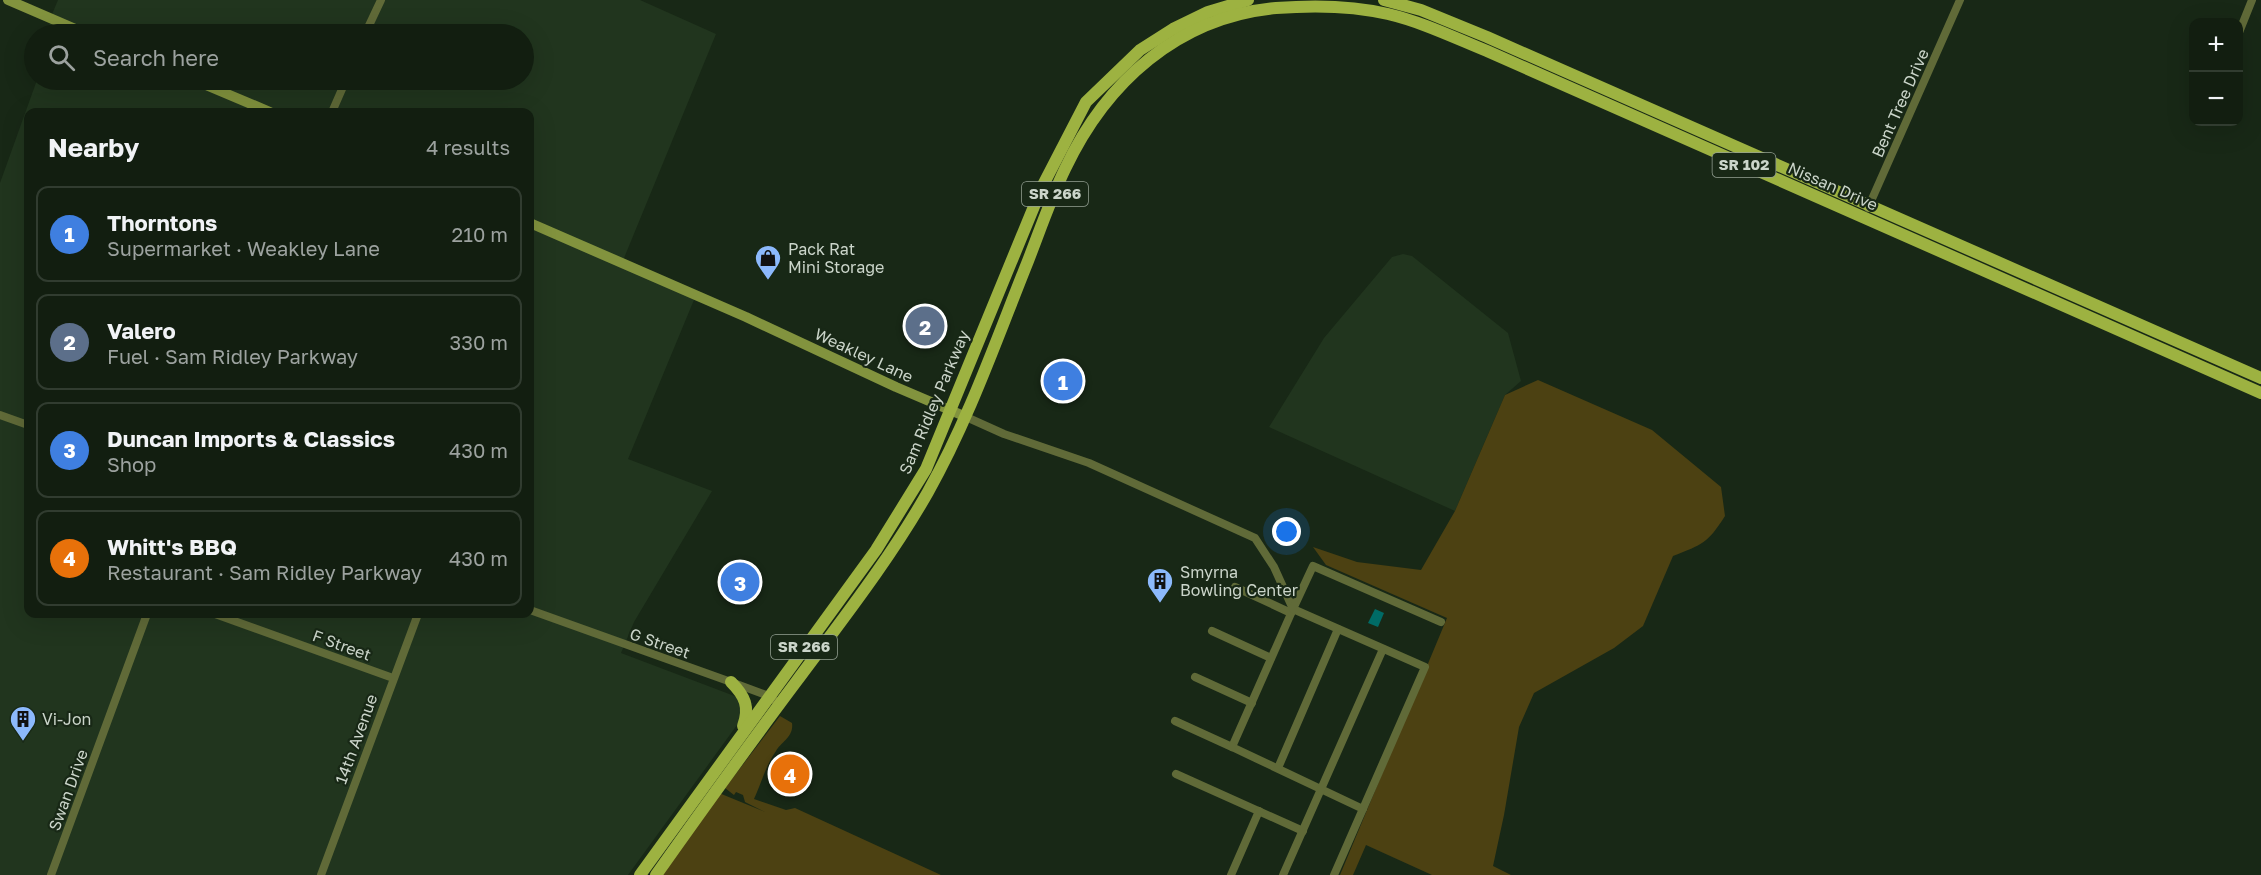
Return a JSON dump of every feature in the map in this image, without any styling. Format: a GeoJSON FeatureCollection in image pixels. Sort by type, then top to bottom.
{"type":"FeatureCollection","features":[{"type":"Feature","properties":{"kind":"main road"},"geometry":{"type":"LineString","coordinates":[[8,0],[64,24]]}},
{"type":"Feature","properties":{"kind":"main road"},"geometry":{"type":"LineString","coordinates":[[1208,12],[1248,0]]}},
{"type":"Feature","properties":{"kind":"main road","name":"Nissan Drive"},"geometry":{"type":"LineString","coordinates":[[1384,0],[1421,10],[1488,37],[2261,378]]}},
{"type":"Feature","properties":{"kind":"main road","name":"Nissan Drive"},"geometry":{"type":"LineString","coordinates":[[1208,12],[1315,5],[1390,14],[1487,51],[2261,393]]}},
{"type":"Feature","properties":{"kind":"main road","name":"Sam Ridley Parkway"},"geometry":{"type":"LineString","coordinates":[[640,875],[876,550],[926,470],[1042,187],[1086,102],[1140,50],[1173,29],[1208,12]]}},
{"type":"Feature","properties":{"kind":"main road","name":"Sam Ridley Parkway"},"geometry":{"type":"LineString","coordinates":[[656,875],[856,600],[899,539],[929,490],[964,416],[1066,168],[1097,112],[1122,82],[1150,58],[1178,39],[1208,12]]}},
{"type":"Feature","properties":{"kind":"main road"},"geometry":{"type":"LineString","coordinates":[[218,90],[260,108]]}},
{"type":"Feature","properties":{"kind":"main road","name":"Weakley Lane"},"geometry":{"type":"LineString","coordinates":[[534,225],[746,317],[964,416]]}},
{"type":"Feature","properties":{"kind":"main road"},"geometry":{"type":"LineString","coordinates":[[732,682],[746,701],[747,714],[740,735]]}},
{"type":"Feature","properties":{"kind":"street"},"geometry":{"type":"LineString","coordinates":[[370,24],[381,0]]}},
{"type":"Feature","properties":{"kind":"street","name":"Bent Tree Drive"},"geometry":{"type":"LineString","coordinates":[[1865,218],[1960,0]]}},
{"type":"Feature","properties":{"kind":"street"},"geometry":{"type":"LineString","coordinates":[[2243,22],[2252,0]]}},
{"type":"Feature","properties":{"kind":"street"},"geometry":{"type":"LineString","coordinates":[[334,108],[342,90]]}},
{"type":"Feature","properties":{"kind":"street"},"geometry":{"type":"LineString","coordinates":[[0,415],[24,424]]}},
{"type":"Feature","properties":{"kind":"street","name":"Weakley Lane"},"geometry":{"type":"LineString","coordinates":[[964,416],[1004,434],[1089,463],[1255,538],[1274,567],[1292,611]]}},
{"type":"Feature","properties":{"kind":"street"},"geometry":{"type":"LineString","coordinates":[[1232,747],[1312,566],[1441,622]]}},
{"type":"Feature","properties":{"kind":"street"},"geometry":{"type":"LineString","coordinates":[[1235,587],[1425,667],[1334,875]]}},
{"type":"Feature","properties":{"kind":"street","name":"G Street"},"geometry":{"type":"LineString","coordinates":[[534,611],[732,682],[769,696],[779,704]]}},
{"type":"Feature","properties":{"kind":"street","name":"Swan Drive"},"geometry":{"type":"LineString","coordinates":[[51,875],[146,618]]}},
{"type":"Feature","properties":{"kind":"street","name":"F Street"},"geometry":{"type":"LineString","coordinates":[[225,618],[393,678]]}},
{"type":"Feature","properties":{"kind":"street","name":"14th Avenue"},"geometry":{"type":"LineString","coordinates":[[321,875],[416,618]]}},
{"type":"Feature","properties":{"kind":"street"},"geometry":{"type":"LineString","coordinates":[[1278,768],[1338,629]]}},
{"type":"Feature","properties":{"kind":"street"},"geometry":{"type":"LineString","coordinates":[[1212,631],[1271,658]]}},
{"type":"Feature","properties":{"kind":"street"},"geometry":{"type":"LineString","coordinates":[[1283,875],[1383,649]]}},
{"type":"Feature","properties":{"kind":"street"},"geometry":{"type":"LineString","coordinates":[[1196,677],[1252,703]]}},
{"type":"Feature","properties":{"kind":"street"},"geometry":{"type":"LineString","coordinates":[[1175,721],[1363,808]]}},
{"type":"Feature","properties":{"kind":"street"},"geometry":{"type":"LineString","coordinates":[[1176,774],[1303,831]]}},
{"type":"Feature","properties":{"kind":"street"},"geometry":{"type":"LineString","coordinates":[[1231,875],[1259,811]]}},
{"type":"Feature","properties":{"kind":"shaded area"},"geometry":{"type":"Polygon","coordinates":[[[58,0],[640,0],[716,34],[622,263],[696,295],[628,459],[712,491],[634,622],[621,653],[753,703],[628,875],[0,875],[0,183],[24,116],[24,618],[534,618],[534,108],[27,108],[33,90],[534,90],[534,24],[50,24],[58,0]]]}},
{"type":"Feature","properties":{"kind":"shaded area"},"geometry":{"type":"Polygon","coordinates":[[[1403,254],[1412,256],[1508,333],[1521,381],[1505,395],[1455,511],[1269,427],[1324,338],[1392,257],[1403,254]]]}},
{"type":"Feature","properties":{"kind":"shaded area"},"geometry":{"type":"Polygon","coordinates":[[[1538,380],[1652,430],[1721,487],[1725,516],[1704,542],[1673,556],[1643,626],[1614,648],[1534,693],[1519,727],[1493,866],[1511,875],[1432,875],[1366,845],[1353,875],[1340,875],[1447,618],[1326,565],[1313,547],[1357,562],[1421,570],[1455,511],[1505,395],[1538,380]]]}},
{"type":"Feature","properties":{"kind":"shaded area"},"geometry":{"type":"Polygon","coordinates":[[[780,716],[792,723],[791,732],[772,757],[754,799],[786,810],[795,808],[941,875],[661,875],[719,793],[765,812],[745,802],[743,795],[736,792],[734,795],[725,788],[780,716]]]}},
{"type":"Feature","properties":{"kind":"water"},"geometry":{"type":"Polygon","coordinates":[[[1375,609],[1384,613],[1378,627],[1368,623],[1375,609]]]}},
{"type":"Feature","properties":{"kind":"place","name":"Pack Rat Mini Storage"},"geometry":{"type":"Point","coordinates":[768,281]}},
{"type":"Feature","properties":{"kind":"place","name":"Valero"},"geometry":{"type":"Point","coordinates":[925,326]}},
{"type":"Feature","properties":{"kind":"place","name":"Thorntons"},"geometry":{"type":"Point","coordinates":[1063,381]}},
{"type":"Feature","properties":{"kind":"place","name":"Duncan Imports & Classics"},"geometry":{"type":"Point","coordinates":[740,582]}},
{"type":"Feature","properties":{"kind":"place","name":"Smyrna Bowling Center"},"geometry":{"type":"Point","coordinates":[1160,604]}},
{"type":"Feature","properties":{"kind":"place","name":"Vi-Jon"},"geometry":{"type":"Point","coordinates":[23,742]}},
{"type":"Feature","properties":{"kind":"place","name":"Whitt's BBQ"},"geometry":{"type":"Point","coordinates":[790,774]}}]}
